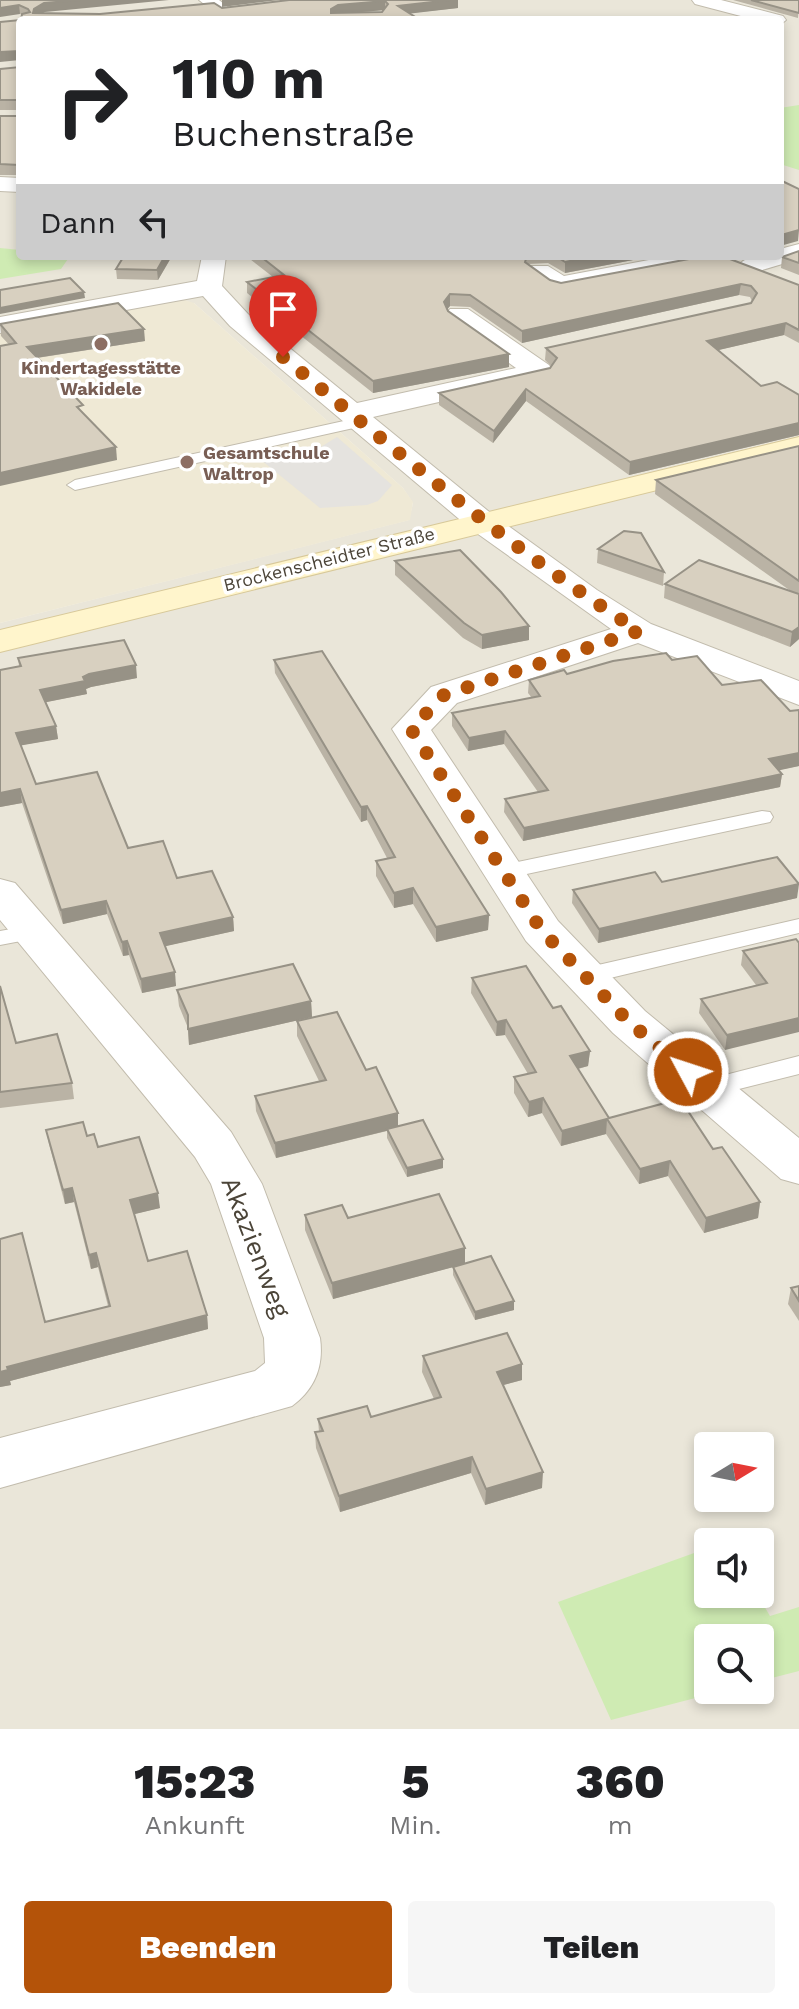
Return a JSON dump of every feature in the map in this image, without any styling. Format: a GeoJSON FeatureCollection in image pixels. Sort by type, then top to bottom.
{"type":"FeatureCollection","features":[{"type":"Feature","properties":{"kind":"street"},"geometry":{"type":"LineString","coordinates":[[701,0],[763,16]]}},
{"type":"Feature","properties":{"kind":"street"},"geometry":{"type":"LineString","coordinates":[[209,287],[213,260]]}},
{"type":"Feature","properties":{"kind":"street"},"geometry":{"type":"LineString","coordinates":[[539,271],[560,284],[689,260]]}},
{"type":"Feature","properties":{"kind":"street"},"geometry":{"type":"LineString","coordinates":[[731,260],[786,282]]}},
{"type":"Feature","properties":{"kind":"street"},"geometry":{"type":"LineString","coordinates":[[749,267],[771,260]]}},
{"type":"Feature","properties":{"kind":"street"},"geometry":{"type":"LineString","coordinates":[[0,325],[209,287]]}},
{"type":"Feature","properties":{"kind":"street"},"geometry":{"type":"LineString","coordinates":[[209,287],[239,320],[482,522],[585,597],[639,631],[799,694]]}},
{"type":"Feature","properties":{"kind":"street"},"geometry":{"type":"LineString","coordinates":[[356,417],[539,371],[459,315]]}},
{"type":"Feature","properties":{"kind":"street"},"geometry":{"type":"LineString","coordinates":[[518,355],[547,349]]}},
{"type":"Feature","properties":{"kind":"street","name":"Brockenscheidter Straße"},"geometry":{"type":"LineString","coordinates":[[0,641],[799,446]]}},
{"type":"Feature","properties":{"kind":"street"},"geometry":{"type":"LineString","coordinates":[[639,631],[444,695],[411,729],[542,931],[629,1022],[799,1166]]}},
{"type":"Feature","properties":{"kind":"street","name":"Akazienweg"},"geometry":{"type":"LineString","coordinates":[[0,892],[17,935],[213,1145],[236,1184],[292,1338],[295,1358],[288,1379],[272,1390],[0,1463]]}},
{"type":"Feature","properties":{"kind":"lane"},"geometry":{"type":"LineString","coordinates":[[75,485],[356,417]]}},
{"type":"Feature","properties":{"kind":"lane"},"geometry":{"type":"LineString","coordinates":[[503,872],[762,817]]}},
{"type":"Feature","properties":{"kind":"lane"},"geometry":{"type":"LineString","coordinates":[[585,976],[799,926]]}},
{"type":"Feature","properties":{"kind":"lane"},"geometry":{"type":"LineString","coordinates":[[707,1088],[799,1065]]}},
{"type":"Feature","properties":{"kind":"shaded area"},"geometry":{"type":"Polygon","coordinates":[[[0,0],[799,0],[799,1729],[0,1729],[0,623],[409,520],[413,503],[403,488],[194,303],[0,332],[0,0]]]}},
{"type":"Feature","properties":{"kind":"shaded area","name":"Gesamtschule Waltrop"},"geometry":{"type":"Polygon","coordinates":[[[184,300],[194,303],[403,488],[413,502],[410,520],[0,623],[0,332],[184,300]]]}},
{"type":"Feature","properties":{"kind":"shaded area"},"geometry":{"type":"Polygon","coordinates":[[[337,437],[392,485],[378,501],[367,505],[320,508],[255,455],[306,451],[319,448],[337,437]]]}},
{"type":"Feature","properties":{"kind":"green space"},"geometry":{"type":"Polygon","coordinates":[[[799,105],[799,170],[784,165],[784,107],[799,105]]]}},
{"type":"Feature","properties":{"kind":"green space"},"geometry":{"type":"Polygon","coordinates":[[[0,248],[16,250],[16,260],[67,260],[61,269],[0,279],[0,248]]]}},
{"type":"Feature","properties":{"kind":"green space"},"geometry":{"type":"Polygon","coordinates":[[[694,1553],[694,1608],[765,1608],[770,1616],[799,1607],[799,1671],[774,1677],[774,1624],[694,1624],[694,1698],[611,1720],[558,1602],[694,1553]]]}},
{"type":"Feature","properties":{"kind":"building"},"geometry":{"type":"Polygon","coordinates":[[[0,0],[80,0],[44,3],[33,13],[100,14],[214,3],[222,8],[289,0],[450,0],[398,6],[414,16],[22,16],[30,12],[19,5],[0,8],[0,0]],[[385,1],[338,5],[331,9],[331,13],[382,12],[388,4],[385,1]]]}},
{"type":"Feature","properties":{"kind":"building"},"geometry":{"type":"Polygon","coordinates":[[[751,0],[799,0],[799,13],[751,0]]]}},
{"type":"Feature","properties":{"kind":"building"},"geometry":{"type":"Polygon","coordinates":[[[16,20],[16,51],[0,52],[0,22],[16,20]]]}},
{"type":"Feature","properties":{"kind":"building"},"geometry":{"type":"Polygon","coordinates":[[[16,67],[16,100],[0,100],[0,69],[16,67]]]}},
{"type":"Feature","properties":{"kind":"building"},"geometry":{"type":"Polygon","coordinates":[[[0,116],[16,116],[16,165],[0,164],[0,116]]]}},
{"type":"Feature","properties":{"kind":"building"},"geometry":{"type":"Polygon","coordinates":[[[784,182],[799,189],[799,230],[784,234],[784,182]]]}},
{"type":"Feature","properties":{"kind":"building"},"geometry":{"type":"Polygon","coordinates":[[[799,251],[799,263],[784,258],[799,251]]]}},
{"type":"Feature","properties":{"kind":"building"},"geometry":{"type":"Polygon","coordinates":[[[122,260],[163,260],[157,270],[116,269],[122,260]]]}},
{"type":"Feature","properties":{"kind":"building"},"geometry":{"type":"Polygon","coordinates":[[[265,260],[526,260],[550,280],[561,283],[684,260],[733,260],[799,285],[799,330],[786,323],[707,341],[761,386],[777,382],[799,395],[799,423],[630,462],[526,389],[494,431],[439,393],[550,368],[557,358],[546,348],[751,303],[757,293],[751,286],[741,284],[522,331],[470,295],[450,294],[444,302],[448,311],[509,354],[373,381],[247,282],[284,275],[265,260]]]}},
{"type":"Feature","properties":{"kind":"building"},"geometry":{"type":"Polygon","coordinates":[[[70,278],[84,292],[0,308],[0,290],[70,278]]]}},
{"type":"Feature","properties":{"kind":"building"},"geometry":{"type":"Polygon","coordinates":[[[118,303],[144,329],[27,347],[83,405],[77,407],[116,447],[0,473],[0,346],[16,343],[0,324],[118,303]]]}},
{"type":"Feature","properties":{"kind":"building"},"geometry":{"type":"Polygon","coordinates":[[[799,446],[799,581],[656,480],[799,446]]]}},
{"type":"Feature","properties":{"kind":"building"},"geometry":{"type":"Polygon","coordinates":[[[624,531],[641,533],[664,572],[598,549],[624,531]]]}},
{"type":"Feature","properties":{"kind":"building"},"geometry":{"type":"Polygon","coordinates":[[[460,550],[529,626],[482,635],[464,623],[395,561],[460,550]]]}},
{"type":"Feature","properties":{"kind":"building"},"geometry":{"type":"Polygon","coordinates":[[[699,560],[799,594],[799,627],[792,632],[665,584],[699,560]]]}},
{"type":"Feature","properties":{"kind":"building"},"geometry":{"type":"Polygon","coordinates":[[[124,640],[136,665],[89,674],[83,677],[85,681],[40,690],[56,726],[16,733],[36,784],[97,772],[128,848],[163,841],[177,878],[212,871],[233,917],[160,933],[175,972],[141,979],[127,941],[122,942],[106,901],[61,910],[20,789],[0,793],[0,670],[21,666],[18,658],[124,640]]]}},
{"type":"Feature","properties":{"kind":"building"},"geometry":{"type":"Polygon","coordinates":[[[322,651],[489,915],[436,927],[413,888],[394,893],[376,861],[395,857],[367,806],[361,807],[274,660],[322,651]]]}},
{"type":"Feature","properties":{"kind":"building"},"geometry":{"type":"Polygon","coordinates":[[[666,653],[672,660],[697,656],[722,685],[761,680],[790,711],[799,710],[799,753],[769,759],[782,774],[524,828],[505,799],[548,790],[505,731],[469,738],[452,713],[540,696],[529,680],[564,670],[567,674],[613,661],[666,653]]]}},
{"type":"Feature","properties":{"kind":"building"},"geometry":{"type":"Polygon","coordinates":[[[777,857],[799,884],[599,929],[573,890],[655,872],[662,882],[777,857]]]}},
{"type":"Feature","properties":{"kind":"building"},"geometry":{"type":"Polygon","coordinates":[[[796,939],[799,943],[799,1018],[727,1035],[701,999],[767,983],[743,951],[796,939]]]}},
{"type":"Feature","properties":{"kind":"building"},"geometry":{"type":"Polygon","coordinates":[[[293,964],[311,1001],[188,1029],[188,1015],[177,990],[293,964]]]}},
{"type":"Feature","properties":{"kind":"building"},"geometry":{"type":"Polygon","coordinates":[[[526,966],[553,1008],[561,1006],[590,1051],[570,1056],[609,1118],[680,1099],[713,1149],[722,1147],[760,1202],[706,1218],[670,1161],[640,1169],[607,1119],[562,1131],[543,1098],[529,1102],[514,1077],[536,1072],[506,1020],[497,1022],[472,978],[526,966]]]}},
{"type":"Feature","properties":{"kind":"building"},"geometry":{"type":"Polygon","coordinates":[[[0,986],[16,1043],[57,1034],[72,1083],[0,1092],[0,986]]]}},
{"type":"Feature","properties":{"kind":"building"},"geometry":{"type":"Polygon","coordinates":[[[337,1012],[366,1070],[376,1067],[398,1113],[275,1143],[255,1096],[326,1080],[297,1021],[337,1012]]]}},
{"type":"Feature","properties":{"kind":"building"},"geometry":{"type":"Polygon","coordinates":[[[423,1120],[443,1159],[407,1168],[387,1129],[423,1120]]]}},
{"type":"Feature","properties":{"kind":"building"},"geometry":{"type":"Polygon","coordinates":[[[83,1122],[87,1136],[94,1134],[98,1147],[139,1137],[158,1193],[130,1200],[148,1261],[187,1251],[207,1315],[7,1367],[8,1370],[0,1372],[0,1239],[22,1233],[45,1322],[110,1306],[96,1253],[89,1255],[72,1188],[63,1190],[46,1130],[83,1122]]]}},
{"type":"Feature","properties":{"kind":"building"},"geometry":{"type":"Polygon","coordinates":[[[439,1194],[465,1248],[332,1283],[305,1215],[342,1205],[348,1218],[439,1194]]]}},
{"type":"Feature","properties":{"kind":"building"},"geometry":{"type":"Polygon","coordinates":[[[491,1256],[514,1301],[475,1312],[453,1267],[491,1256]]]}},
{"type":"Feature","properties":{"kind":"building"},"geometry":{"type":"Polygon","coordinates":[[[799,1286],[799,1301],[791,1288],[799,1286]]]}},
{"type":"Feature","properties":{"kind":"building"},"geometry":{"type":"Polygon","coordinates":[[[507,1333],[522,1364],[497,1372],[543,1472],[486,1489],[472,1457],[339,1496],[315,1432],[323,1431],[318,1419],[367,1406],[371,1417],[441,1397],[423,1356],[507,1333]]]}},
{"type":"Feature","properties":{"kind":"place","name":"Kindertagesstätte Wakidele"},"geometry":{"type":"Point","coordinates":[101,344]}},
{"type":"Feature","properties":{"kind":"place","name":"Gesamtschule Waltrop"},"geometry":{"type":"Point","coordinates":[187,462]}},
{"type":"Feature","properties":{"kind":"route"},"geometry":{"type":"LineString","coordinates":[[283,357],[482,522],[585,597],[639,631],[444,695],[411,729],[542,931],[629,1022],[688,1072]]}}]}
